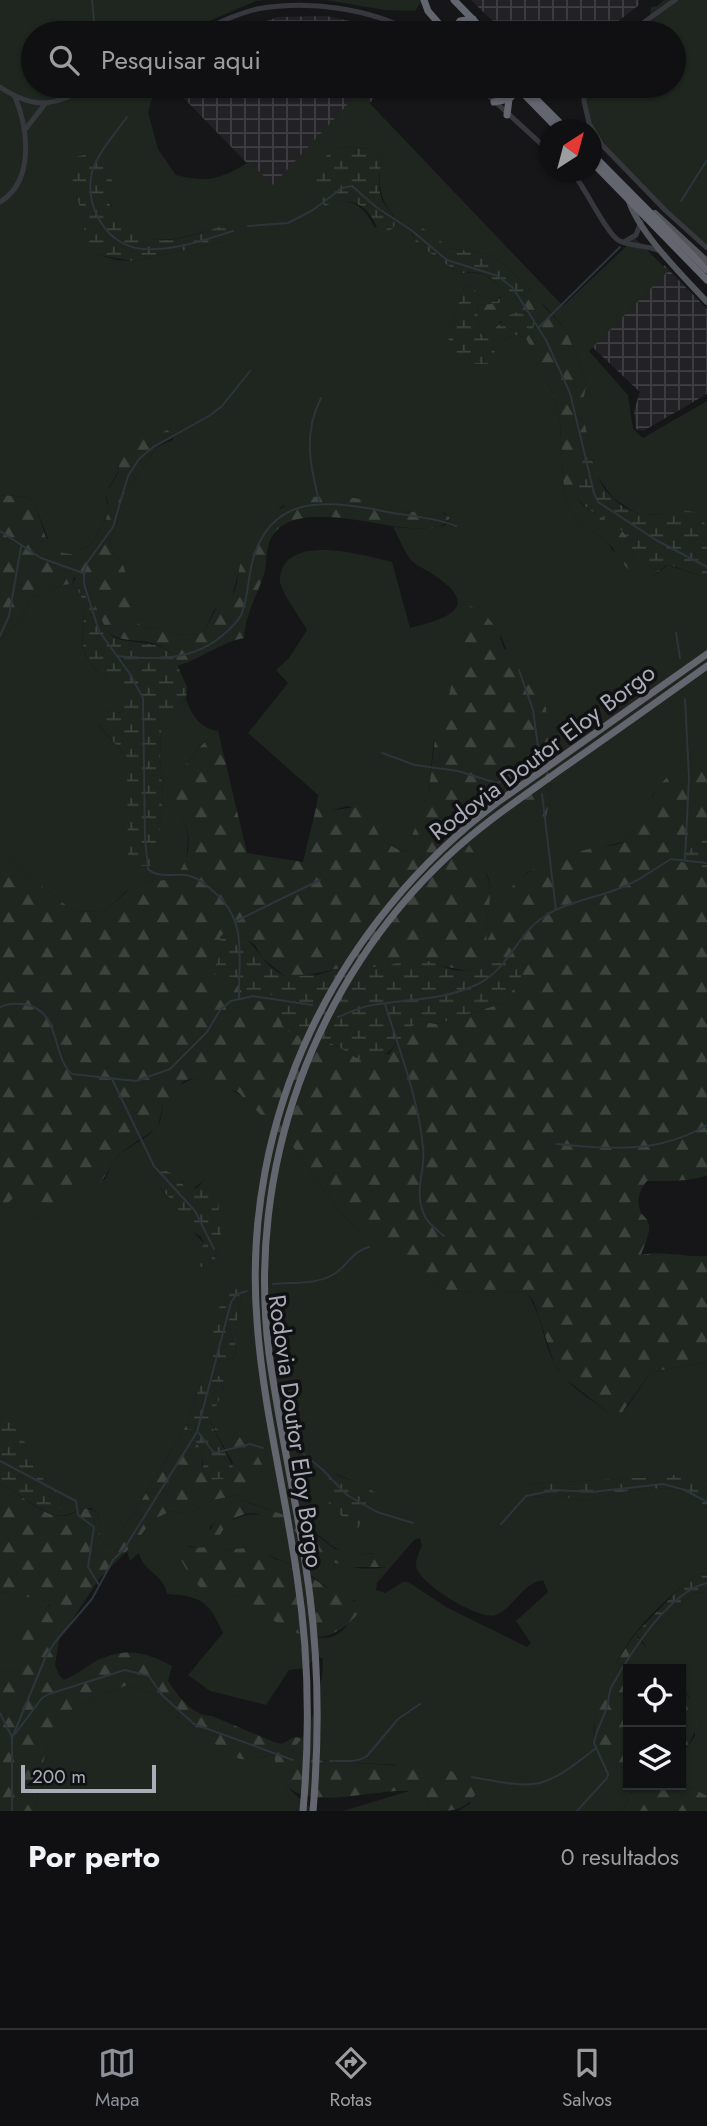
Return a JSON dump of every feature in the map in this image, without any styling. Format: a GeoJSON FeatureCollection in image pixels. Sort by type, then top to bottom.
{"type":"FeatureCollection","features":[{"type":"Feature","properties":{"kind":"highway"},"geometry":{"type":"LineString","coordinates":[[424,0],[428,11],[437,21]]}},
{"type":"Feature","properties":{"kind":"highway"},"geometry":{"type":"LineString","coordinates":[[454,0],[473,19]]}},
{"type":"Feature","properties":{"kind":"highway"},"geometry":{"type":"LineString","coordinates":[[460,21],[473,19]]}},
{"type":"Feature","properties":{"kind":"highway"},"geometry":{"type":"LineString","coordinates":[[530,98],[549,119]]}},
{"type":"Feature","properties":{"kind":"highway"},"geometry":{"type":"LineString","coordinates":[[532,98],[555,119]]}},
{"type":"Feature","properties":{"kind":"highway"},"geometry":{"type":"LineString","coordinates":[[494,102],[509,99],[508,115]]}},
{"type":"Feature","properties":{"kind":"highway"},"geometry":{"type":"LineString","coordinates":[[602,164],[707,270]]}},
{"type":"Feature","properties":{"kind":"highway"},"geometry":{"type":"LineString","coordinates":[[602,172],[707,280]]}},
{"type":"Feature","properties":{"kind":"highway","name":"Rodovia Doutor Eloy Borgo"},"geometry":{"type":"LineString","coordinates":[[303,1811],[308,1719],[303,1624],[296,1565],[260,1355],[255,1300],[256,1244],[262,1188],[273,1134],[289,1080],[310,1029],[346,964],[384,911],[427,862],[483,813],[707,654]]}},
{"type":"Feature","properties":{"kind":"highway","name":"Rodovia Doutor Eloy Borgo"},"geometry":{"type":"LineString","coordinates":[[313,1811],[317,1719],[313,1623],[272,1372],[265,1299],[265,1244],[271,1190],[292,1101],[312,1049],[345,984],[375,939],[421,882],[489,821],[707,666]]}},
{"type":"Feature","properties":{"kind":"main road"},"geometry":{"type":"LineString","coordinates":[[629,199],[663,253],[707,302]]}},
{"type":"Feature","properties":{"kind":"main road"},"geometry":{"type":"LineString","coordinates":[[644,206],[707,261]]}},
{"type":"Feature","properties":{"kind":"street"},"geometry":{"type":"LineString","coordinates":[[646,21],[676,0]]}},
{"type":"Feature","properties":{"kind":"street"},"geometry":{"type":"LineString","coordinates":[[222,21],[257,9],[285,4],[321,4],[391,21]]}},
{"type":"Feature","properties":{"kind":"street"},"geometry":{"type":"LineString","coordinates":[[0,87],[15,97],[45,104]]}},
{"type":"Feature","properties":{"kind":"street"},"geometry":{"type":"LineString","coordinates":[[0,202],[14,190],[22,177],[23,116],[15,97]]}},
{"type":"Feature","properties":{"kind":"street"},"geometry":{"type":"LineString","coordinates":[[24,131],[45,104],[61,98]]}},
{"type":"Feature","properties":{"kind":"street"},"geometry":{"type":"LineString","coordinates":[[490,98],[539,142]]}},
{"type":"Feature","properties":{"kind":"street"},"geometry":{"type":"LineString","coordinates":[[584,98],[589,123],[602,145],[666,211],[707,248]]}},
{"type":"Feature","properties":{"kind":"street"},"geometry":{"type":"LineString","coordinates":[[578,182],[615,238],[624,243],[648,246],[663,253]]}},
{"type":"Feature","properties":{"kind":"street"},"geometry":{"type":"LineString","coordinates":[[624,243],[636,235],[641,222]]}},
{"type":"Feature","properties":{"kind":"shaded area"},"geometry":{"type":"Polygon","coordinates":[[[471,0],[639,0],[639,5],[618,21],[493,21],[471,0]]]}},
{"type":"Feature","properties":{"kind":"shaded area"},"geometry":{"type":"Polygon","coordinates":[[[326,16],[351,21],[266,21],[278,17],[326,16]]]}},
{"type":"Feature","properties":{"kind":"shaded area"},"geometry":{"type":"Polygon","coordinates":[[[184,98],[375,98],[276,193],[184,98]]]}},
{"type":"Feature","properties":{"kind":"shaded area"},"geometry":{"type":"Polygon","coordinates":[[[664,265],[707,309],[707,394],[643,431],[636,429],[634,410],[640,392],[587,342],[664,265]]]}},
{"type":"Feature","properties":{"kind":"green space"},"geometry":{"type":"Polygon","coordinates":[[[0,0],[264,0],[209,21],[21,21],[21,98],[152,98],[148,112],[158,149],[176,175],[197,179],[214,178],[249,162],[273,185],[353,98],[365,98],[563,306],[635,238],[668,271],[589,351],[628,395],[633,429],[643,438],[707,401],[707,542],[701,536],[692,511],[645,515],[634,512],[613,498],[597,476],[585,425],[576,413],[576,406],[586,386],[579,362],[566,330],[533,296],[528,286],[492,255],[450,248],[411,231],[416,243],[460,274],[484,275],[502,289],[502,294],[496,301],[478,295],[472,285],[464,288],[447,334],[500,341],[517,335],[526,338],[552,392],[560,422],[564,492],[567,505],[581,524],[608,542],[612,550],[652,577],[668,565],[707,578],[707,772],[654,793],[626,841],[551,861],[526,873],[487,943],[489,880],[466,840],[485,799],[537,809],[546,818],[551,793],[548,753],[501,636],[439,739],[434,739],[429,790],[407,852],[382,840],[369,815],[348,806],[325,812],[316,808],[318,795],[248,733],[288,683],[276,670],[289,658],[307,630],[280,582],[283,567],[291,558],[303,552],[318,550],[350,553],[392,562],[410,628],[438,620],[455,609],[458,602],[455,594],[446,584],[412,561],[393,527],[423,529],[444,526],[450,519],[445,513],[402,511],[345,497],[282,506],[255,536],[240,565],[232,598],[214,610],[206,628],[200,633],[180,635],[157,628],[142,627],[137,623],[124,567],[109,545],[117,525],[122,497],[157,447],[173,440],[172,427],[157,434],[141,433],[118,458],[119,471],[106,498],[109,510],[106,519],[90,545],[72,554],[63,553],[49,542],[29,497],[0,495],[0,0]],[[335,147],[332,202],[347,202],[358,206],[375,228],[394,216],[380,190],[382,160],[370,149],[335,147]],[[72,178],[96,254],[133,261],[228,241],[227,225],[172,239],[145,238],[122,223],[112,208],[110,198],[72,178]]]}},
{"type":"Feature","properties":{"kind":"green space"},"geometry":{"type":"Polygon","coordinates":[[[325,0],[422,0],[415,11],[385,10],[325,0]]]}},
{"type":"Feature","properties":{"kind":"green space"},"geometry":{"type":"Polygon","coordinates":[[[664,0],[707,0],[707,248],[602,146],[602,119],[590,119],[584,106],[583,98],[686,98],[686,21],[643,21],[650,16],[651,7],[664,0]]]}},
{"type":"Feature","properties":{"kind":"green space"},"geometry":{"type":"Polygon","coordinates":[[[335,147],[370,149],[382,160],[380,192],[396,223],[392,229],[383,234],[358,204],[341,201],[325,206],[319,198],[313,186],[311,172],[335,147]]]}},
{"type":"Feature","properties":{"kind":"green space"},"geometry":{"type":"Polygon","coordinates":[[[93,153],[107,158],[113,165],[110,205],[120,219],[142,236],[166,240],[226,225],[236,228],[235,235],[228,241],[133,261],[96,254],[87,245],[72,178],[76,157],[93,153]]]}},
{"type":"Feature","properties":{"kind":"green space"},"geometry":{"type":"Polygon","coordinates":[[[417,224],[450,248],[492,255],[528,286],[530,291],[511,299],[478,304],[479,332],[483,335],[513,313],[519,313],[534,323],[533,330],[526,338],[517,335],[500,341],[488,364],[468,364],[452,351],[447,334],[464,288],[472,285],[478,295],[496,301],[500,298],[502,289],[484,274],[460,274],[416,243],[411,229],[417,224]]]}},
{"type":"Feature","properties":{"kind":"green space"},"geometry":{"type":"Polygon","coordinates":[[[530,291],[566,330],[586,386],[584,396],[576,406],[576,413],[585,425],[594,461],[591,459],[576,479],[579,501],[620,529],[626,536],[635,558],[660,570],[652,577],[642,578],[626,567],[608,542],[581,524],[567,505],[560,422],[552,392],[526,338],[533,330],[501,321],[486,335],[479,332],[478,304],[498,303],[530,291]]]}},
{"type":"Feature","properties":{"kind":"green space"},"geometry":{"type":"Polygon","coordinates":[[[172,427],[178,431],[176,436],[157,447],[122,497],[117,525],[109,545],[124,567],[138,623],[142,627],[157,628],[180,635],[200,633],[206,628],[219,603],[228,601],[234,593],[240,565],[259,529],[280,509],[293,502],[338,496],[410,512],[434,511],[450,518],[439,527],[420,529],[343,518],[294,520],[276,531],[269,542],[265,571],[249,614],[244,638],[226,643],[177,666],[172,653],[160,646],[117,637],[106,630],[85,581],[74,577],[72,584],[32,597],[21,618],[0,641],[0,495],[29,497],[37,510],[46,538],[63,553],[72,554],[90,545],[106,519],[109,510],[106,493],[119,472],[121,445],[129,435],[158,434],[172,427]]]}},
{"type":"Feature","properties":{"kind":"green space"},"geometry":{"type":"Polygon","coordinates":[[[585,459],[593,461],[599,479],[609,494],[629,510],[650,515],[687,511],[699,515],[705,524],[701,536],[707,542],[707,578],[673,566],[667,565],[660,570],[635,558],[626,536],[620,529],[588,509],[579,500],[576,479],[585,459]]]}},
{"type":"Feature","properties":{"kind":"green space"},"geometry":{"type":"Polygon","coordinates":[[[78,574],[85,581],[106,630],[121,640],[157,645],[172,653],[187,687],[186,699],[170,712],[161,731],[163,794],[157,859],[150,866],[139,866],[128,858],[127,757],[95,721],[96,712],[100,709],[121,713],[125,705],[124,698],[87,658],[83,640],[84,610],[79,592],[72,584],[78,574]]]}},
{"type":"Feature","properties":{"kind":"green space"},"geometry":{"type":"Polygon","coordinates":[[[72,584],[79,591],[84,608],[85,654],[94,668],[119,690],[126,705],[121,713],[100,709],[98,725],[127,757],[129,789],[160,825],[163,794],[161,731],[164,719],[186,699],[197,720],[218,731],[186,764],[178,786],[178,810],[188,834],[186,863],[174,879],[146,882],[125,892],[108,908],[97,912],[73,911],[0,852],[0,641],[21,618],[32,597],[72,584]]]}},
{"type":"Feature","properties":{"kind":"green space"},"geometry":{"type":"Polygon","coordinates":[[[470,606],[493,623],[504,649],[519,652],[546,708],[551,793],[546,818],[539,814],[537,809],[485,799],[466,840],[482,864],[490,887],[487,941],[504,898],[524,875],[566,855],[626,841],[670,774],[681,767],[694,765],[707,772],[707,836],[687,849],[683,861],[696,864],[707,871],[707,1175],[687,1180],[647,1181],[640,1192],[639,1209],[649,1226],[641,1255],[658,1253],[707,1256],[707,1362],[651,1372],[620,1415],[609,1413],[564,1378],[554,1363],[534,1302],[525,1291],[473,1293],[445,1290],[343,1216],[293,1147],[238,1092],[193,1078],[184,1081],[163,1104],[158,1126],[120,1154],[96,1186],[35,1219],[19,1192],[0,1211],[0,852],[73,911],[97,912],[108,908],[133,886],[174,879],[185,862],[189,843],[187,829],[176,802],[180,778],[192,756],[218,731],[247,853],[303,862],[316,808],[326,810],[358,807],[364,807],[382,839],[406,852],[429,790],[435,738],[439,738],[470,606]],[[237,934],[222,950],[214,969],[233,977],[245,997],[264,1000],[270,995],[276,995],[282,1025],[322,1038],[356,1057],[389,1054],[406,1031],[419,1021],[437,1024],[503,1003],[518,983],[521,963],[488,963],[467,971],[406,958],[387,967],[345,967],[300,977],[286,977],[262,958],[255,945],[237,934]]]}},
{"type":"Feature","properties":{"kind":"green space"},"geometry":{"type":"Polygon","coordinates":[[[707,836],[707,871],[696,864],[681,862],[681,851],[692,848],[707,836]]]}},
{"type":"Feature","properties":{"kind":"green space"},"geometry":{"type":"Polygon","coordinates":[[[226,931],[248,941],[268,964],[286,977],[317,975],[345,967],[387,967],[406,958],[417,957],[453,970],[467,971],[488,963],[521,963],[522,974],[503,1003],[437,1024],[419,1021],[385,1055],[368,1060],[357,1058],[327,1040],[292,1033],[282,1025],[276,995],[255,1002],[245,997],[233,977],[216,976],[214,969],[222,950],[220,937],[226,931]]]}},
{"type":"Feature","properties":{"kind":"green space"},"geometry":{"type":"Polygon","coordinates":[[[193,1078],[227,1088],[245,1097],[293,1147],[343,1216],[362,1232],[386,1244],[445,1290],[473,1293],[525,1291],[535,1309],[556,1366],[573,1386],[609,1413],[625,1410],[651,1372],[707,1362],[707,1488],[657,1473],[651,1477],[529,1484],[531,1496],[572,1498],[580,1501],[632,1490],[666,1488],[682,1491],[707,1507],[707,1574],[699,1573],[676,1592],[634,1635],[616,1664],[597,1714],[594,1735],[599,1756],[623,1782],[623,1790],[632,1793],[622,1811],[458,1811],[471,1803],[395,1765],[314,1760],[292,1751],[306,1731],[319,1696],[323,1659],[317,1656],[306,1668],[289,1670],[266,1705],[210,1691],[188,1675],[223,1633],[213,1614],[203,1603],[189,1597],[167,1594],[162,1582],[145,1565],[139,1553],[130,1561],[127,1552],[152,1520],[162,1514],[195,1510],[213,1500],[242,1494],[262,1463],[249,1446],[211,1424],[224,1386],[202,1378],[187,1424],[134,1513],[107,1547],[101,1541],[98,1513],[91,1508],[54,1515],[63,1507],[62,1499],[37,1473],[20,1431],[3,1416],[0,1419],[0,1211],[19,1191],[35,1219],[105,1179],[121,1153],[150,1134],[160,1122],[163,1104],[177,1087],[193,1078]],[[204,1180],[191,1191],[186,1191],[182,1181],[160,1189],[176,1205],[190,1229],[204,1243],[199,1257],[215,1257],[219,1236],[218,1217],[204,1180]],[[241,1299],[210,1352],[215,1359],[222,1361],[235,1358],[236,1326],[241,1299]],[[337,1474],[329,1491],[328,1501],[371,1489],[337,1474]],[[241,1500],[210,1527],[208,1546],[188,1546],[211,1592],[235,1596],[276,1621],[307,1635],[322,1638],[335,1635],[346,1626],[356,1601],[325,1586],[300,1568],[273,1557],[249,1550],[225,1550],[219,1538],[230,1521],[251,1514],[265,1516],[280,1521],[352,1567],[386,1567],[373,1553],[361,1555],[341,1551],[299,1522],[241,1500]],[[420,1538],[414,1540],[377,1583],[376,1590],[385,1593],[403,1582],[408,1582],[448,1608],[527,1647],[531,1643],[516,1621],[548,1592],[543,1580],[529,1586],[502,1612],[496,1615],[478,1613],[453,1601],[423,1577],[416,1564],[422,1545],[420,1538]]]}},
{"type":"Feature","properties":{"kind":"green space"},"geometry":{"type":"Polygon","coordinates":[[[163,1169],[179,1178],[187,1191],[197,1188],[204,1180],[209,1180],[218,1200],[221,1236],[215,1257],[216,1264],[211,1269],[199,1266],[204,1242],[200,1236],[190,1231],[176,1205],[155,1183],[156,1173],[163,1169]]]}},
{"type":"Feature","properties":{"kind":"green space"},"geometry":{"type":"Polygon","coordinates":[[[233,1287],[241,1299],[236,1326],[235,1358],[222,1361],[215,1359],[210,1352],[219,1307],[233,1287]]]}},
{"type":"Feature","properties":{"kind":"green space"},"geometry":{"type":"Polygon","coordinates":[[[216,1374],[223,1379],[223,1385],[211,1424],[233,1467],[223,1479],[210,1480],[203,1474],[203,1455],[187,1424],[202,1378],[216,1374]]]}},
{"type":"Feature","properties":{"kind":"green space"},"geometry":{"type":"Polygon","coordinates":[[[3,1416],[11,1420],[21,1433],[37,1472],[60,1497],[63,1507],[54,1515],[0,1484],[0,1419],[3,1416]]]}},
{"type":"Feature","properties":{"kind":"green space"},"geometry":{"type":"Polygon","coordinates":[[[187,1424],[203,1455],[202,1466],[210,1480],[223,1479],[233,1463],[211,1424],[220,1431],[246,1441],[263,1466],[242,1494],[213,1500],[195,1510],[182,1513],[171,1511],[152,1520],[136,1542],[99,1579],[59,1640],[55,1665],[59,1675],[64,1680],[98,1660],[118,1653],[154,1657],[172,1666],[168,1681],[181,1698],[199,1713],[282,1744],[294,1737],[302,1738],[292,1751],[314,1760],[455,1772],[477,1792],[468,1803],[453,1810],[432,1811],[424,1792],[389,1792],[334,1798],[302,1794],[289,1788],[280,1777],[274,1754],[251,1760],[240,1759],[183,1721],[160,1697],[127,1685],[85,1703],[62,1719],[45,1756],[35,1811],[0,1811],[0,1670],[10,1672],[15,1669],[15,1637],[50,1605],[44,1600],[0,1592],[0,1484],[53,1515],[66,1516],[82,1509],[98,1513],[101,1541],[107,1547],[134,1513],[187,1424]]]}},
{"type":"Feature","properties":{"kind":"green space"},"geometry":{"type":"Polygon","coordinates":[[[332,1473],[380,1495],[358,1528],[327,1501],[332,1473]]]}},
{"type":"Feature","properties":{"kind":"green space"},"geometry":{"type":"Polygon","coordinates":[[[656,1473],[673,1475],[707,1488],[707,1507],[682,1491],[666,1488],[632,1490],[580,1501],[572,1498],[530,1496],[526,1489],[529,1484],[651,1477],[656,1473]]]}},
{"type":"Feature","properties":{"kind":"green space"},"geometry":{"type":"Polygon","coordinates":[[[241,1500],[293,1518],[335,1549],[359,1555],[380,1553],[388,1561],[386,1567],[351,1567],[332,1562],[287,1525],[255,1513],[239,1516],[223,1530],[220,1535],[225,1550],[246,1548],[261,1551],[294,1565],[326,1587],[364,1606],[348,1624],[332,1634],[316,1637],[301,1634],[286,1628],[236,1596],[206,1593],[192,1579],[178,1555],[181,1549],[208,1546],[205,1539],[216,1520],[241,1500]]]}},
{"type":"Feature","properties":{"kind":"green space"},"geometry":{"type":"Polygon","coordinates":[[[699,1573],[707,1574],[707,1593],[695,1592],[641,1639],[635,1634],[678,1590],[699,1573]]]}},
{"type":"Feature","properties":{"kind":"green space"},"geometry":{"type":"Polygon","coordinates":[[[0,1592],[50,1603],[15,1640],[15,1669],[10,1672],[0,1670],[0,1592]]]}},
{"type":"Feature","properties":{"kind":"green space"},"geometry":{"type":"Polygon","coordinates":[[[695,1592],[707,1593],[707,1796],[686,1785],[686,1748],[695,1736],[689,1696],[686,1693],[686,1664],[658,1664],[641,1639],[695,1592]]]}},
{"type":"Feature","properties":{"kind":"green space"},"geometry":{"type":"Polygon","coordinates":[[[635,1634],[659,1664],[623,1664],[623,1785],[604,1769],[594,1735],[600,1699],[616,1664],[635,1634]]]}},
{"type":"Feature","properties":{"kind":"green space"},"geometry":{"type":"Polygon","coordinates":[[[127,1685],[160,1697],[178,1718],[251,1760],[274,1754],[288,1787],[316,1811],[35,1811],[49,1742],[62,1719],[85,1703],[127,1685]]]}},
{"type":"Feature","properties":{"kind":"green space"},"geometry":{"type":"Polygon","coordinates":[[[686,1694],[697,1713],[696,1729],[686,1747],[686,1694]]]}},
{"type":"Feature","properties":{"kind":"green space"},"geometry":{"type":"Polygon","coordinates":[[[686,1785],[707,1796],[707,1811],[622,1811],[632,1793],[629,1790],[686,1790],[686,1785]]]}},
{"type":"Feature","properties":{"kind":"green space"},"geometry":{"type":"Polygon","coordinates":[[[412,1790],[424,1792],[432,1811],[343,1811],[412,1790]]]}},
{"type":"Feature","properties":{"kind":"waterway"},"geometry":{"type":"LineString","coordinates":[[92,0],[94,20]]}},
{"type":"Feature","properties":{"kind":"waterway"},"geometry":{"type":"LineString","coordinates":[[127,117],[103,150],[92,172],[91,198],[95,211],[108,232],[130,246],[155,249],[189,244],[233,231]]}},
{"type":"Feature","properties":{"kind":"waterway"},"geometry":{"type":"LineString","coordinates":[[681,201],[707,160]]}},
{"type":"Feature","properties":{"kind":"waterway"},"geometry":{"type":"LineString","coordinates":[[248,226],[288,223],[313,210],[342,188],[352,186],[447,260],[498,276],[513,288],[546,340],[570,393],[598,502],[656,540],[707,567]]}},
{"type":"Feature","properties":{"kind":"waterway"},"geometry":{"type":"LineString","coordinates":[[539,327],[620,247]]}},
{"type":"Feature","properties":{"kind":"waterway"},"geometry":{"type":"LineString","coordinates":[[239,999],[240,954],[237,927],[224,903],[207,886],[193,877],[160,875],[148,869],[143,698],[130,674],[99,631],[84,584],[84,573],[87,563],[113,527],[128,476],[139,459],[153,447],[222,406],[250,371]]}},
{"type":"Feature","properties":{"kind":"waterway"},"geometry":{"type":"LineString","coordinates":[[319,501],[311,462],[310,436],[315,411],[321,398]]}},
{"type":"Feature","properties":{"kind":"waterway"},"geometry":{"type":"LineString","coordinates":[[117,656],[173,657],[199,650],[223,635],[241,615],[252,563],[260,541],[271,525],[285,514],[301,507],[318,504],[357,506],[456,526]]}},
{"type":"Feature","properties":{"kind":"waterway"},"geometry":{"type":"LineString","coordinates":[[0,531],[41,558],[83,573]]}},
{"type":"Feature","properties":{"kind":"waterway"},"geometry":{"type":"LineString","coordinates":[[0,636],[9,616],[21,547]]}},
{"type":"Feature","properties":{"kind":"waterway"},"geometry":{"type":"LineString","coordinates":[[676,633],[680,658]]}},
{"type":"Feature","properties":{"kind":"waterway"},"geometry":{"type":"LineString","coordinates":[[382,753],[415,765],[458,771],[497,783],[507,779],[532,760],[540,761],[533,710],[519,670]]}},
{"type":"Feature","properties":{"kind":"waterway"},"geometry":{"type":"LineString","coordinates":[[685,699],[689,777],[685,859]]}},
{"type":"Feature","properties":{"kind":"waterway"},"geometry":{"type":"LineString","coordinates":[[542,794],[556,910]]}},
{"type":"Feature","properties":{"kind":"waterway"},"geometry":{"type":"LineString","coordinates":[[338,1017],[360,1008],[440,996],[478,984],[498,969],[535,923],[553,911],[623,887],[671,859],[707,863]]}},
{"type":"Feature","properties":{"kind":"waterway"},"geometry":{"type":"LineString","coordinates":[[236,921],[320,880]]}},
{"type":"Feature","properties":{"kind":"waterway"},"geometry":{"type":"LineString","coordinates":[[0,1007],[21,1004],[39,1010],[51,1026],[61,1058],[72,1074],[136,1081],[170,1069],[207,1032],[220,1010],[231,1001],[253,996],[312,1005]]}},
{"type":"Feature","properties":{"kind":"waterway"},"geometry":{"type":"LineString","coordinates":[[385,1004],[408,1075],[421,1129],[423,1155],[420,1195],[423,1212],[426,1219],[444,1236]]}},
{"type":"Feature","properties":{"kind":"waterway"},"geometry":{"type":"LineString","coordinates":[[112,1079],[154,1166],[195,1211],[214,1249]]}},
{"type":"Feature","properties":{"kind":"waterway"},"geometry":{"type":"LineString","coordinates":[[557,1144],[615,1148],[652,1145],[670,1141],[707,1125]]}},
{"type":"Feature","properties":{"kind":"waterway"},"geometry":{"type":"LineString","coordinates":[[273,1284],[327,1278],[339,1271],[358,1252],[369,1247]]}},
{"type":"Feature","properties":{"kind":"waterway"},"geometry":{"type":"LineString","coordinates":[[12,1811],[12,1738],[46,1656],[92,1599],[113,1560],[124,1549],[197,1432],[231,1302],[237,1294],[247,1291]]}},
{"type":"Feature","properties":{"kind":"waterway"},"geometry":{"type":"LineString","coordinates":[[198,1432],[214,1453],[250,1444],[263,1448]]}},
{"type":"Feature","properties":{"kind":"waterway"},"geometry":{"type":"LineString","coordinates":[[294,1446],[347,1495],[377,1512],[413,1523]]}},
{"type":"Feature","properties":{"kind":"waterway"},"geometry":{"type":"LineString","coordinates":[[0,1461],[76,1501],[78,1515],[94,1527],[88,1567],[99,1585]]}},
{"type":"Feature","properties":{"kind":"waterway"},"geometry":{"type":"LineString","coordinates":[[501,1524],[526,1496],[555,1490],[592,1492],[663,1484],[685,1490],[707,1502]]}},
{"type":"Feature","properties":{"kind":"waterway"},"geometry":{"type":"LineString","coordinates":[[577,1811],[607,1778],[608,1774],[594,1743],[611,1689],[620,1672],[640,1641],[665,1611],[679,1598],[707,1583]]}},
{"type":"Feature","properties":{"kind":"waterway"},"geometry":{"type":"LineString","coordinates":[[15,1734],[42,1698],[125,1670],[149,1676],[162,1695],[194,1724],[293,1760]]}},
{"type":"Feature","properties":{"kind":"waterway"},"geometry":{"type":"LineString","coordinates":[[330,1761],[354,1761],[367,1756],[398,1719],[420,1704]]}},
{"type":"Feature","properties":{"kind":"waterway"},"geometry":{"type":"LineString","coordinates":[[0,1713],[12,1737]]}},
{"type":"Feature","properties":{"kind":"waterway"},"geometry":{"type":"LineString","coordinates":[[472,1777],[511,1784],[538,1783],[562,1773],[595,1749]]}}]}
